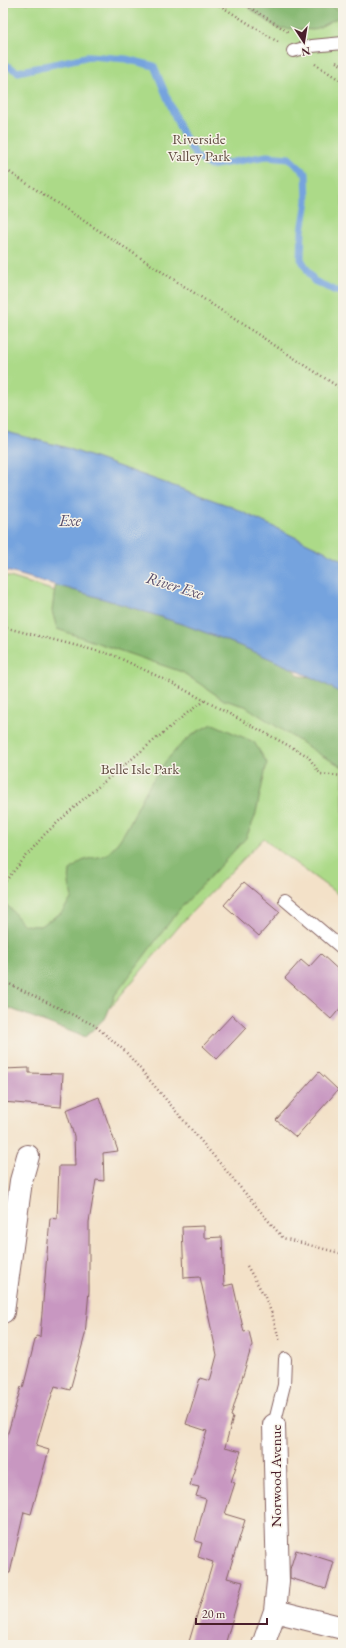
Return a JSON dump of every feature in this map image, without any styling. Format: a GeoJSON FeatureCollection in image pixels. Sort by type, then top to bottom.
{"type":"FeatureCollection","features":[{"type":"Feature","properties":{"kind":"street"},"geometry":{"type":"LineString","coordinates":[[3,1312],[21,1181],[28,1156]]}},
{"type":"Feature","properties":{"kind":"street","name":"Norwood Avenue"},"geometry":{"type":"LineString","coordinates":[[263,1645],[275,1611],[278,1581],[274,1425]]}},
{"type":"Feature","properties":{"kind":"street"},"geometry":{"type":"LineString","coordinates":[[275,1611],[343,1628]]}},
{"type":"Feature","properties":{"kind":"lane"},"geometry":{"type":"LineString","coordinates":[[293,51],[312,46],[343,43]]}},
{"type":"Feature","properties":{"kind":"lane"},"geometry":{"type":"LineString","coordinates":[[285,900],[343,949]]}},
{"type":"Feature","properties":{"kind":"lane","name":"Norwood Avenue"},"geometry":{"type":"LineString","coordinates":[[274,1425],[284,1385],[285,1359]]}},
{"type":"Feature","properties":{"kind":"path"},"geometry":{"type":"LineString","coordinates":[[3,168],[343,390]]}},
{"type":"Feature","properties":{"kind":"path"},"geometry":{"type":"LineString","coordinates":[[3,627],[113,655],[205,700],[308,756],[320,774],[343,776]]}},
{"type":"Feature","properties":{"kind":"path"},"geometry":{"type":"LineString","coordinates":[[3,884],[44,835],[81,801],[205,700]]}},
{"type":"Feature","properties":{"kind":"path"},"geometry":{"type":"LineString","coordinates":[[3,981],[94,1024],[126,1051],[283,1238],[343,1254]]}},
{"type":"Feature","properties":{"kind":"path"},"geometry":{"type":"LineString","coordinates":[[247,1266],[264,1295],[272,1314],[285,1359]]}},
{"type":"Feature","properties":{"kind":"green space","name":"Riverside Valley Park"},"geometry":{"type":"Polygon","coordinates":[[[3,3],[343,3],[343,580],[3,464],[3,3]]]}},
{"type":"Feature","properties":{"kind":"green space"},"geometry":{"type":"Polygon","coordinates":[[[242,3],[328,3],[343,13],[343,15],[314,30],[277,28],[242,3]]]}},
{"type":"Feature","properties":{"kind":"green space"},"geometry":{"type":"Polygon","coordinates":[[[57,572],[265,644],[300,676],[343,680],[343,767],[319,754],[245,706],[224,700],[182,672],[57,629],[52,611],[57,572]]]}},
{"type":"Feature","properties":{"kind":"green space","name":"Belle Isle Park"},"geometry":{"type":"Polygon","coordinates":[[[3,575],[58,592],[343,708],[343,898],[272,846],[264,838],[187,917],[103,1016],[3,976],[3,575]]]}},
{"type":"Feature","properties":{"kind":"green space"},"geometry":{"type":"Polygon","coordinates":[[[213,724],[254,742],[267,763],[255,817],[246,838],[178,911],[115,995],[106,1017],[85,1037],[3,1006],[3,902],[24,925],[40,926],[61,913],[72,898],[69,883],[70,870],[83,861],[105,855],[111,850],[124,834],[145,793],[173,752],[202,729],[213,724]]]}},
{"type":"Feature","properties":{"kind":"water","name":"Exe"},"geometry":{"type":"Polygon","coordinates":[[[3,431],[64,447],[230,506],[343,560],[343,695],[300,672],[207,633],[140,610],[3,570],[3,431]]]}},
{"type":"Feature","properties":{"kind":"building"},"geometry":{"type":"Polygon","coordinates":[[[244,882],[280,912],[259,936],[224,905],[244,882]]]}},
{"type":"Feature","properties":{"kind":"building"},"geometry":{"type":"Polygon","coordinates":[[[321,954],[343,974],[343,1005],[331,1019],[285,978],[301,960],[309,967],[321,954]]]}},
{"type":"Feature","properties":{"kind":"building"},"geometry":{"type":"Polygon","coordinates":[[[232,1015],[246,1028],[217,1059],[203,1046],[232,1015]]]}},
{"type":"Feature","properties":{"kind":"building"},"geometry":{"type":"Polygon","coordinates":[[[29,1068],[29,1073],[63,1074],[61,1107],[3,1102],[3,1069],[29,1068]]]}},
{"type":"Feature","properties":{"kind":"building"},"geometry":{"type":"Polygon","coordinates":[[[319,1072],[338,1090],[296,1137],[276,1120],[319,1072]]]}},
{"type":"Feature","properties":{"kind":"building"},"geometry":{"type":"Polygon","coordinates":[[[99,1097],[118,1151],[103,1153],[104,1181],[96,1180],[89,1222],[89,1291],[85,1335],[70,1390],[55,1386],[36,1446],[49,1450],[31,1514],[24,1512],[10,1573],[3,1573],[3,1450],[21,1387],[23,1388],[36,1336],[40,1337],[50,1218],[57,1219],[59,1166],[75,1166],[74,1136],[66,1110],[99,1097]]]}},
{"type":"Feature","properties":{"kind":"building"},"geometry":{"type":"Polygon","coordinates":[[[204,1226],[204,1238],[222,1237],[224,1286],[233,1284],[244,1332],[249,1331],[252,1345],[231,1416],[233,1417],[225,1447],[241,1451],[231,1482],[235,1483],[225,1514],[245,1520],[227,1578],[243,1582],[225,1645],[188,1645],[213,1562],[198,1557],[202,1543],[195,1541],[206,1499],[196,1496],[199,1487],[190,1485],[207,1431],[186,1424],[200,1378],[210,1381],[217,1355],[200,1277],[184,1278],[182,1227],[204,1226]]]}},
{"type":"Feature","properties":{"kind":"building"},"geometry":{"type":"Polygon","coordinates":[[[296,1550],[334,1562],[326,1589],[290,1578],[290,1569],[296,1550]]]}},
{"type":"Feature","properties":{"kind":"waterway"},"geometry":{"type":"LineString","coordinates":[[3,63],[18,72],[90,56],[126,59],[154,66],[181,131],[196,156],[210,166],[267,156],[289,158],[306,174],[307,201],[302,231],[301,259],[314,281],[336,291],[343,292]]}},
{"type":"Feature","properties":{"kind":"water label","name":"River Exe"},"geometry":{"type":"Point","coordinates":[175,585]}}]}
